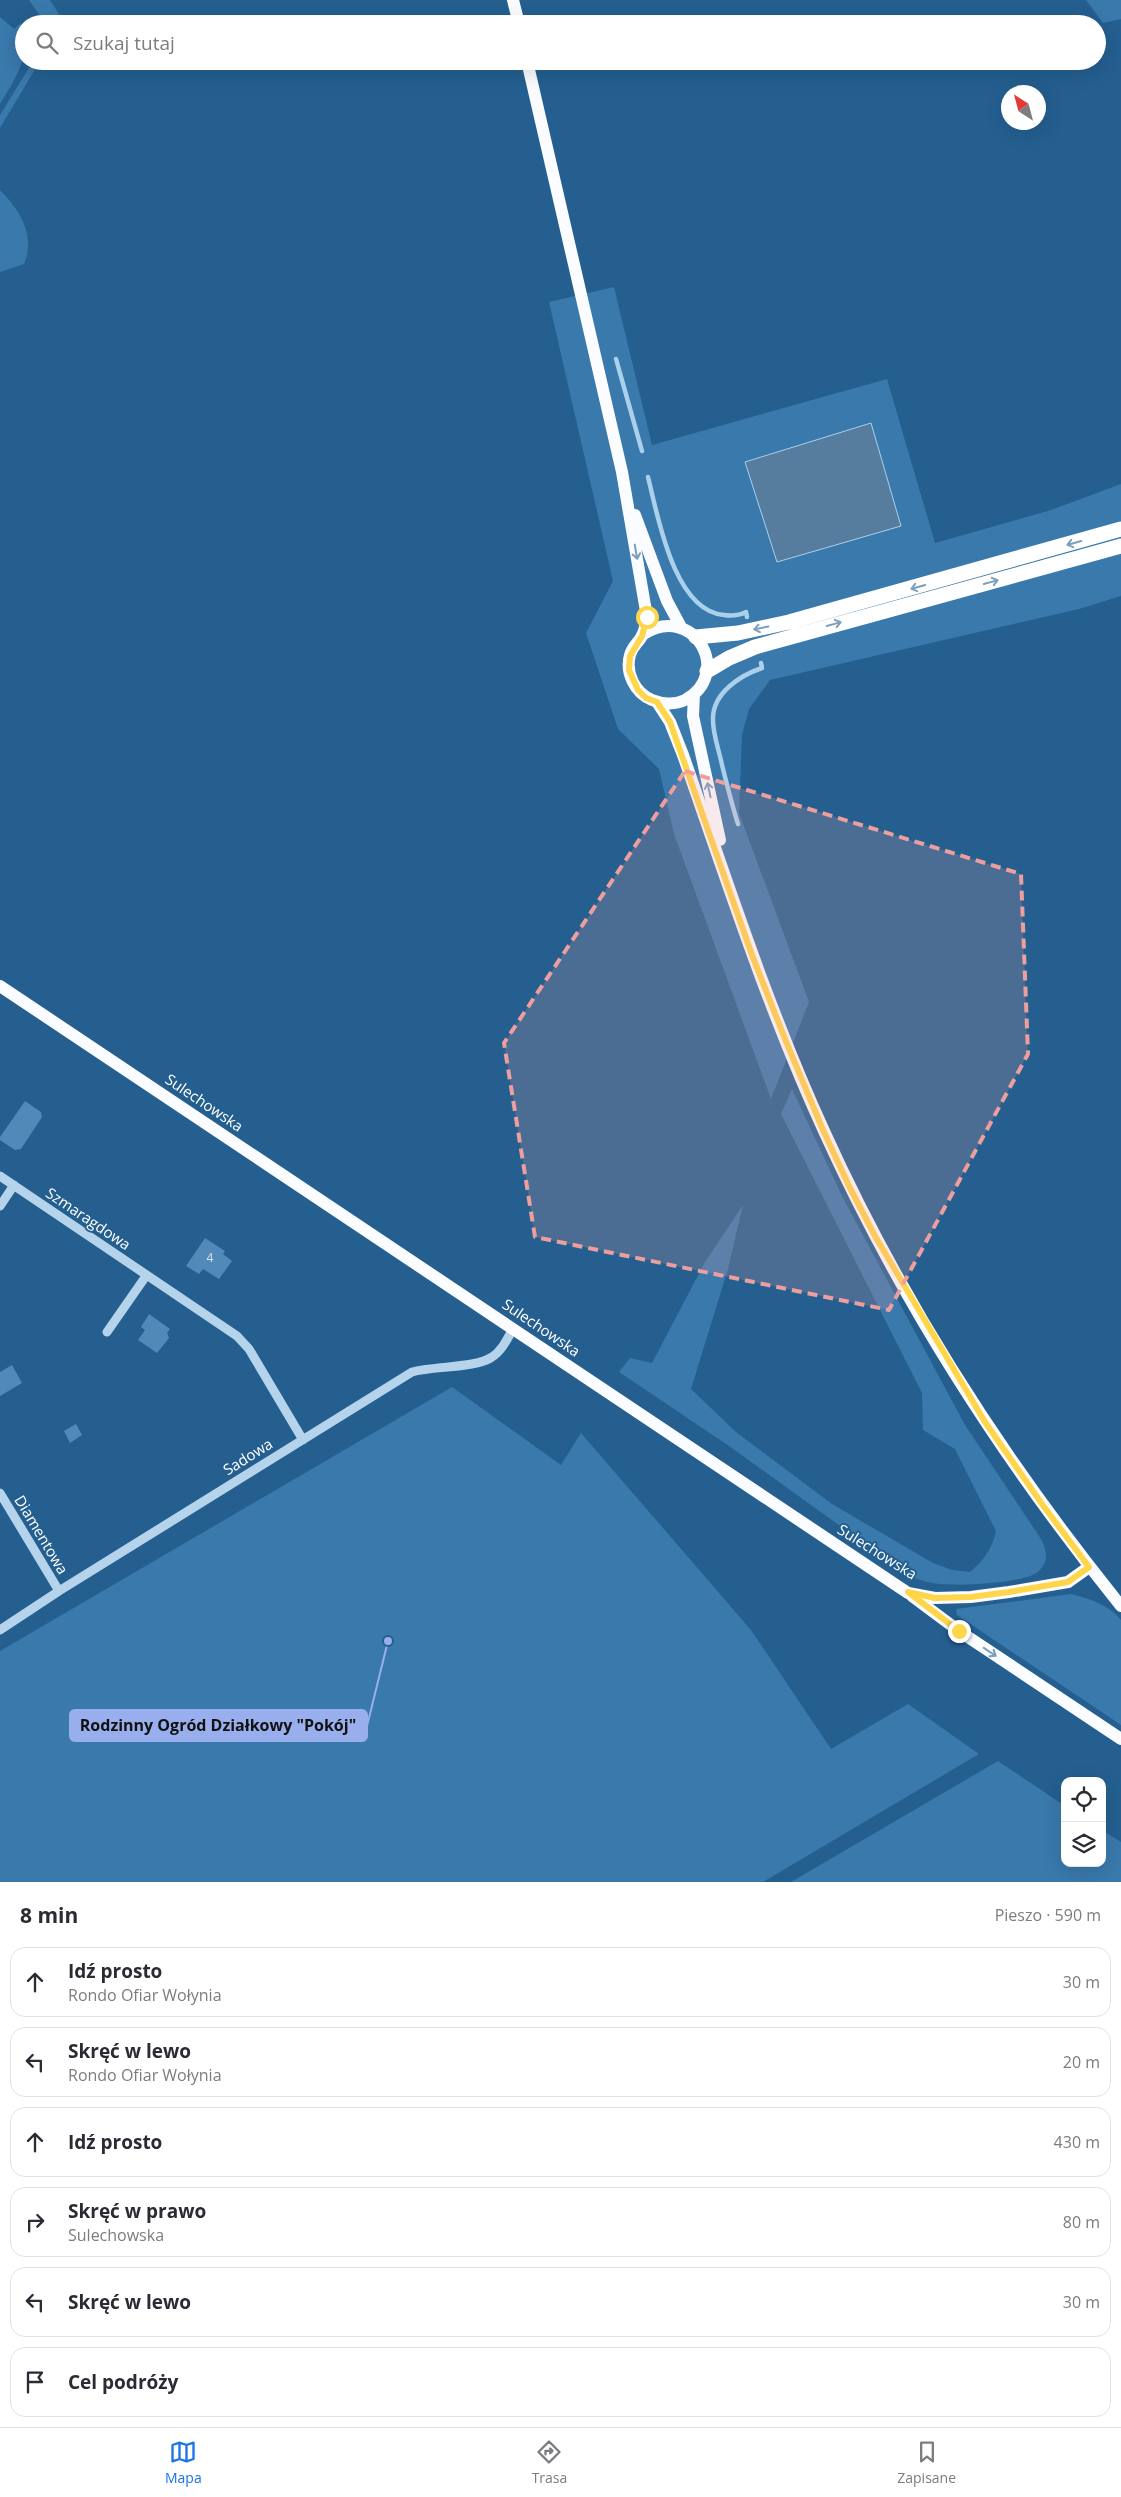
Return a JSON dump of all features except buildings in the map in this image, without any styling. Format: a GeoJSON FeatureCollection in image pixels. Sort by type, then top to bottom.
{"type":"FeatureCollection","features":[{"type":"Feature","properties":{"kind":"highway"},"geometry":{"type":"LineString","coordinates":[[696,637],[738,633],[789,622],[1121,529]]}},
{"type":"Feature","properties":{"kind":"highway"},"geometry":{"type":"LineString","coordinates":[[707,672],[729,658],[755,647],[1121,546]]}},
{"type":"Feature","properties":{"kind":"main road"},"geometry":{"type":"LineString","coordinates":[[513,0],[517,15]]}},
{"type":"Feature","properties":{"kind":"main road"},"geometry":{"type":"LineString","coordinates":[[530,70],[625,486],[647,617],[642,636],[630,656],[629,670],[638,690],[646,698],[670,704],[683,701],[700,688],[707,672],[705,653],[696,637],[681,627],[668,601],[625,486]]}},
{"type":"Feature","properties":{"kind":"main road"},"geometry":{"type":"LineString","coordinates":[[642,636],[652,629],[664,626],[681,627]]}},
{"type":"Feature","properties":{"kind":"main road"},"geometry":{"type":"LineString","coordinates":[[694,694],[693,716],[730,889]]}},
{"type":"Feature","properties":{"kind":"main road"},"geometry":{"type":"LineString","coordinates":[[657,702],[674,730],[752,955],[794,1063],[823,1130],[875,1236],[985,1422],[1042,1504],[1121,1606]]}},
{"type":"Feature","properties":{"kind":"main road","name":"Sulechowska"},"geometry":{"type":"LineString","coordinates":[[0,986],[908,1592],[935,1598],[971,1597],[1009,1592],[1068,1582],[1089,1567]]}},
{"type":"Feature","properties":{"kind":"main road"},"geometry":{"type":"LineString","coordinates":[[908,1592],[959,1631],[1121,1739]]}},
{"type":"Feature","properties":{"kind":"street","name":"Szmaragdowa"},"geometry":{"type":"LineString","coordinates":[[0,1176],[237,1336],[249,1349],[303,1440]]}},
{"type":"Feature","properties":{"kind":"street"},"geometry":{"type":"LineString","coordinates":[[0,1206],[14,1185]]}},
{"type":"Feature","properties":{"kind":"street"},"geometry":{"type":"LineString","coordinates":[[107,1332],[146,1276]]}},
{"type":"Feature","properties":{"kind":"street","name":"Sadowa"},"geometry":{"type":"LineString","coordinates":[[0,1630],[59,1591],[412,1372],[442,1366],[478,1364],[493,1357],[503,1346],[513,1329]]}},
{"type":"Feature","properties":{"kind":"street","name":"Diamentowa"},"geometry":{"type":"LineString","coordinates":[[0,1493],[59,1591]]}},
{"type":"Feature","properties":{"kind":"highlighted area"},"geometry":{"type":"Polygon","coordinates":[[[685,771],[1021,874],[1028,1054],[889,1310],[535,1237],[504,1043],[685,771]]]}},
{"type":"Feature","properties":{"kind":"shaded area"},"geometry":{"type":"Polygon","coordinates":[[[29,0],[50,0],[60,15],[40,15],[29,0]]]}},
{"type":"Feature","properties":{"kind":"shaded area"},"geometry":{"type":"Polygon","coordinates":[[[1086,0],[1121,0],[1121,19],[1106,22],[1106,15],[1097,15],[1086,0]]]}},
{"type":"Feature","properties":{"kind":"shaded area"},"geometry":{"type":"Polygon","coordinates":[[[0,17],[15,28],[15,70],[19,70],[0,104],[0,17]]]}},
{"type":"Feature","properties":{"kind":"shaded area"},"geometry":{"type":"Polygon","coordinates":[[[28,70],[35,70],[0,128],[0,115],[28,70]]]}},
{"type":"Feature","properties":{"kind":"shaded area"},"geometry":{"type":"Polygon","coordinates":[[[0,190],[20,215],[27,234],[28,243],[24,264],[0,272],[0,190]]]}},
{"type":"Feature","properties":{"kind":"shaded area"},"geometry":{"type":"Polygon","coordinates":[[[614,287],[652,445],[887,379],[935,543],[1051,510],[1121,484],[1121,596],[1079,609],[770,680],[749,709],[742,735],[739,813],[809,1002],[771,1099],[674,834],[659,769],[618,729],[586,633],[613,581],[549,302],[614,287]]]}},
{"type":"Feature","properties":{"kind":"shaded area"},"geometry":{"type":"Polygon","coordinates":[[[871,423],[901,526],[777,562],[745,462],[871,423]]]}},
{"type":"Feature","properties":{"kind":"shaded area"},"geometry":{"type":"Polygon","coordinates":[[[792,1089],[843,1198],[965,1425],[1041,1539],[1046,1552],[1046,1560],[1039,1571],[1032,1575],[1005,1582],[956,1585],[933,1583],[911,1577],[729,1446],[619,1372],[630,1358],[652,1363],[705,1262],[743,1205],[728,1269],[691,1389],[736,1432],[832,1504],[933,1563],[952,1570],[970,1572],[987,1554],[996,1531],[955,1449],[923,1430],[922,1393],[781,1114],[792,1089]]]}},
{"type":"Feature","properties":{"kind":"shaded area"},"geometry":{"type":"Polygon","coordinates":[[[452,1387],[561,1465],[581,1433],[751,1630],[831,1749],[908,1704],[979,1754],[763,1882],[0,1882],[0,1651],[452,1387]]]}},
{"type":"Feature","properties":{"kind":"shaded area"},"geometry":{"type":"Polygon","coordinates":[[[1071,1594],[1092,1600],[1104,1606],[1121,1620],[1121,1725],[957,1615],[956,1609],[1071,1594]]]}},
{"type":"Feature","properties":{"kind":"shaded area"},"geometry":{"type":"Polygon","coordinates":[[[998,1761],[1061,1803],[1061,1867],[1106,1867],[1106,1833],[1121,1842],[1121,1882],[791,1882],[998,1761]]]}},
{"type":"Feature","properties":{"kind":"waterway"},"geometry":{"type":"LineString","coordinates":[[616,359],[642,451]]}},
{"type":"Feature","properties":{"kind":"waterway"},"geometry":{"type":"LineString","coordinates":[[648,477],[663,537],[671,560],[692,597],[707,610],[724,615],[738,615],[746,612],[747,617]]}},
{"type":"Feature","properties":{"kind":"waterway"},"geometry":{"type":"LineString","coordinates":[[738,824],[715,737],[713,726],[714,710],[717,701],[729,686],[745,675],[762,668],[761,663]]}},
{"type":"Feature","properties":{"kind":"place","name":"Rodzinny Ogród Działkowy \"Pokój\""},"geometry":{"type":"Point","coordinates":[388,1641]}},
{"type":"Feature","properties":{"kind":"route"},"geometry":{"type":"LineString","coordinates":[[647,617],[642,636],[634,645],[630,656],[629,668],[632,679],[638,690],[646,698],[657,702],[670,722],[752,955],[823,1130],[875,1236],[985,1422],[1089,1567],[1068,1582],[1009,1592],[971,1597],[935,1598],[908,1592],[959,1631]]}}]}
